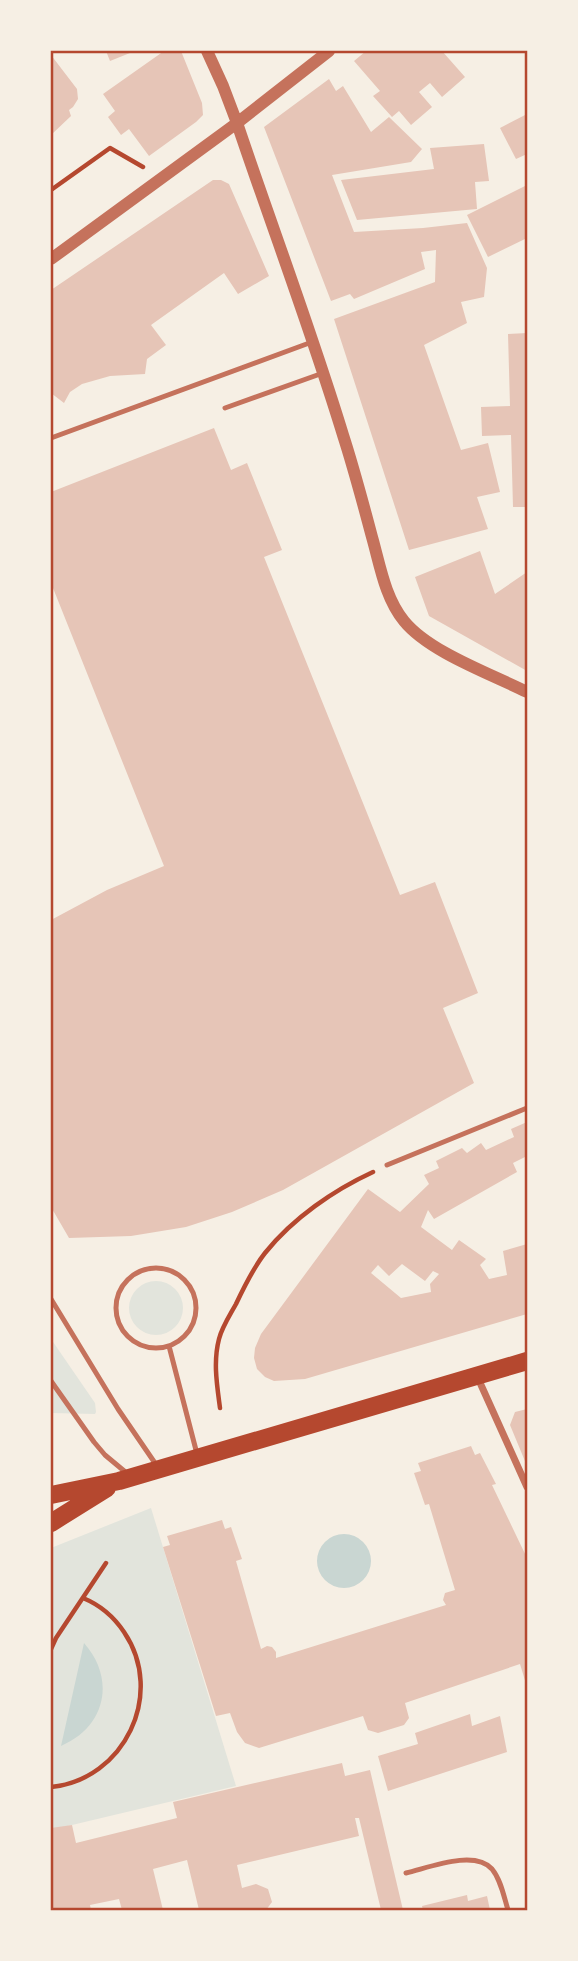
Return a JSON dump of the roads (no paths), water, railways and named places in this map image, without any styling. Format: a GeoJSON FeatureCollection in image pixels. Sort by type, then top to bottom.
{"type":"FeatureCollection","features":[{"type":"Feature","properties":{"kind":"main road"},"geometry":{"type":"LineString","coordinates":[[51,1495],[125,1479],[527,1361]]}},
{"type":"Feature","properties":{"kind":"main road"},"geometry":{"type":"LineString","coordinates":[[51,1523],[125,1479]]}},
{"type":"Feature","properties":{"kind":"street"},"geometry":{"type":"LineString","coordinates":[[207,51],[237,123],[323,373],[386,587],[403,620],[416,634],[434,647],[527,692]]}},
{"type":"Feature","properties":{"kind":"street"},"geometry":{"type":"LineString","coordinates":[[51,259],[237,123],[329,51]]}},
{"type":"Feature","properties":{"kind":"street"},"geometry":{"type":"LineString","coordinates":[[477,1376],[527,1486]]}},
{"type":"Feature","properties":{"kind":"lane"},"geometry":{"type":"LineString","coordinates":[[51,438],[312,342]]}},
{"type":"Feature","properties":{"kind":"lane"},"geometry":{"type":"LineString","coordinates":[[225,408],[323,373]]}},
{"type":"Feature","properties":{"kind":"lane"},"geometry":{"type":"LineString","coordinates":[[387,1165],[527,1108]]}},
{"type":"Feature","properties":{"kind":"lane"},"geometry":{"type":"LineString","coordinates":[[167,1268],[179,1274],[195,1294],[195,1320],[180,1340],[169,1346],[141,1346],[130,1339],[121,1328],[116,1315],[120,1288],[129,1277],[141,1270],[167,1268]]}},
{"type":"Feature","properties":{"kind":"lane"},"geometry":{"type":"LineString","coordinates":[[51,1299],[118,1409],[159,1469]]}},
{"type":"Feature","properties":{"kind":"lane"},"geometry":{"type":"LineString","coordinates":[[169,1346],[198,1457]]}},
{"type":"Feature","properties":{"kind":"lane"},"geometry":{"type":"LineString","coordinates":[[51,1381],[94,1442],[125,1479]]}},
{"type":"Feature","properties":{"kind":"lane"},"geometry":{"type":"LineString","coordinates":[[406,1873],[467,1859],[480,1862],[491,1867],[500,1882],[508,1910]]}}]}
